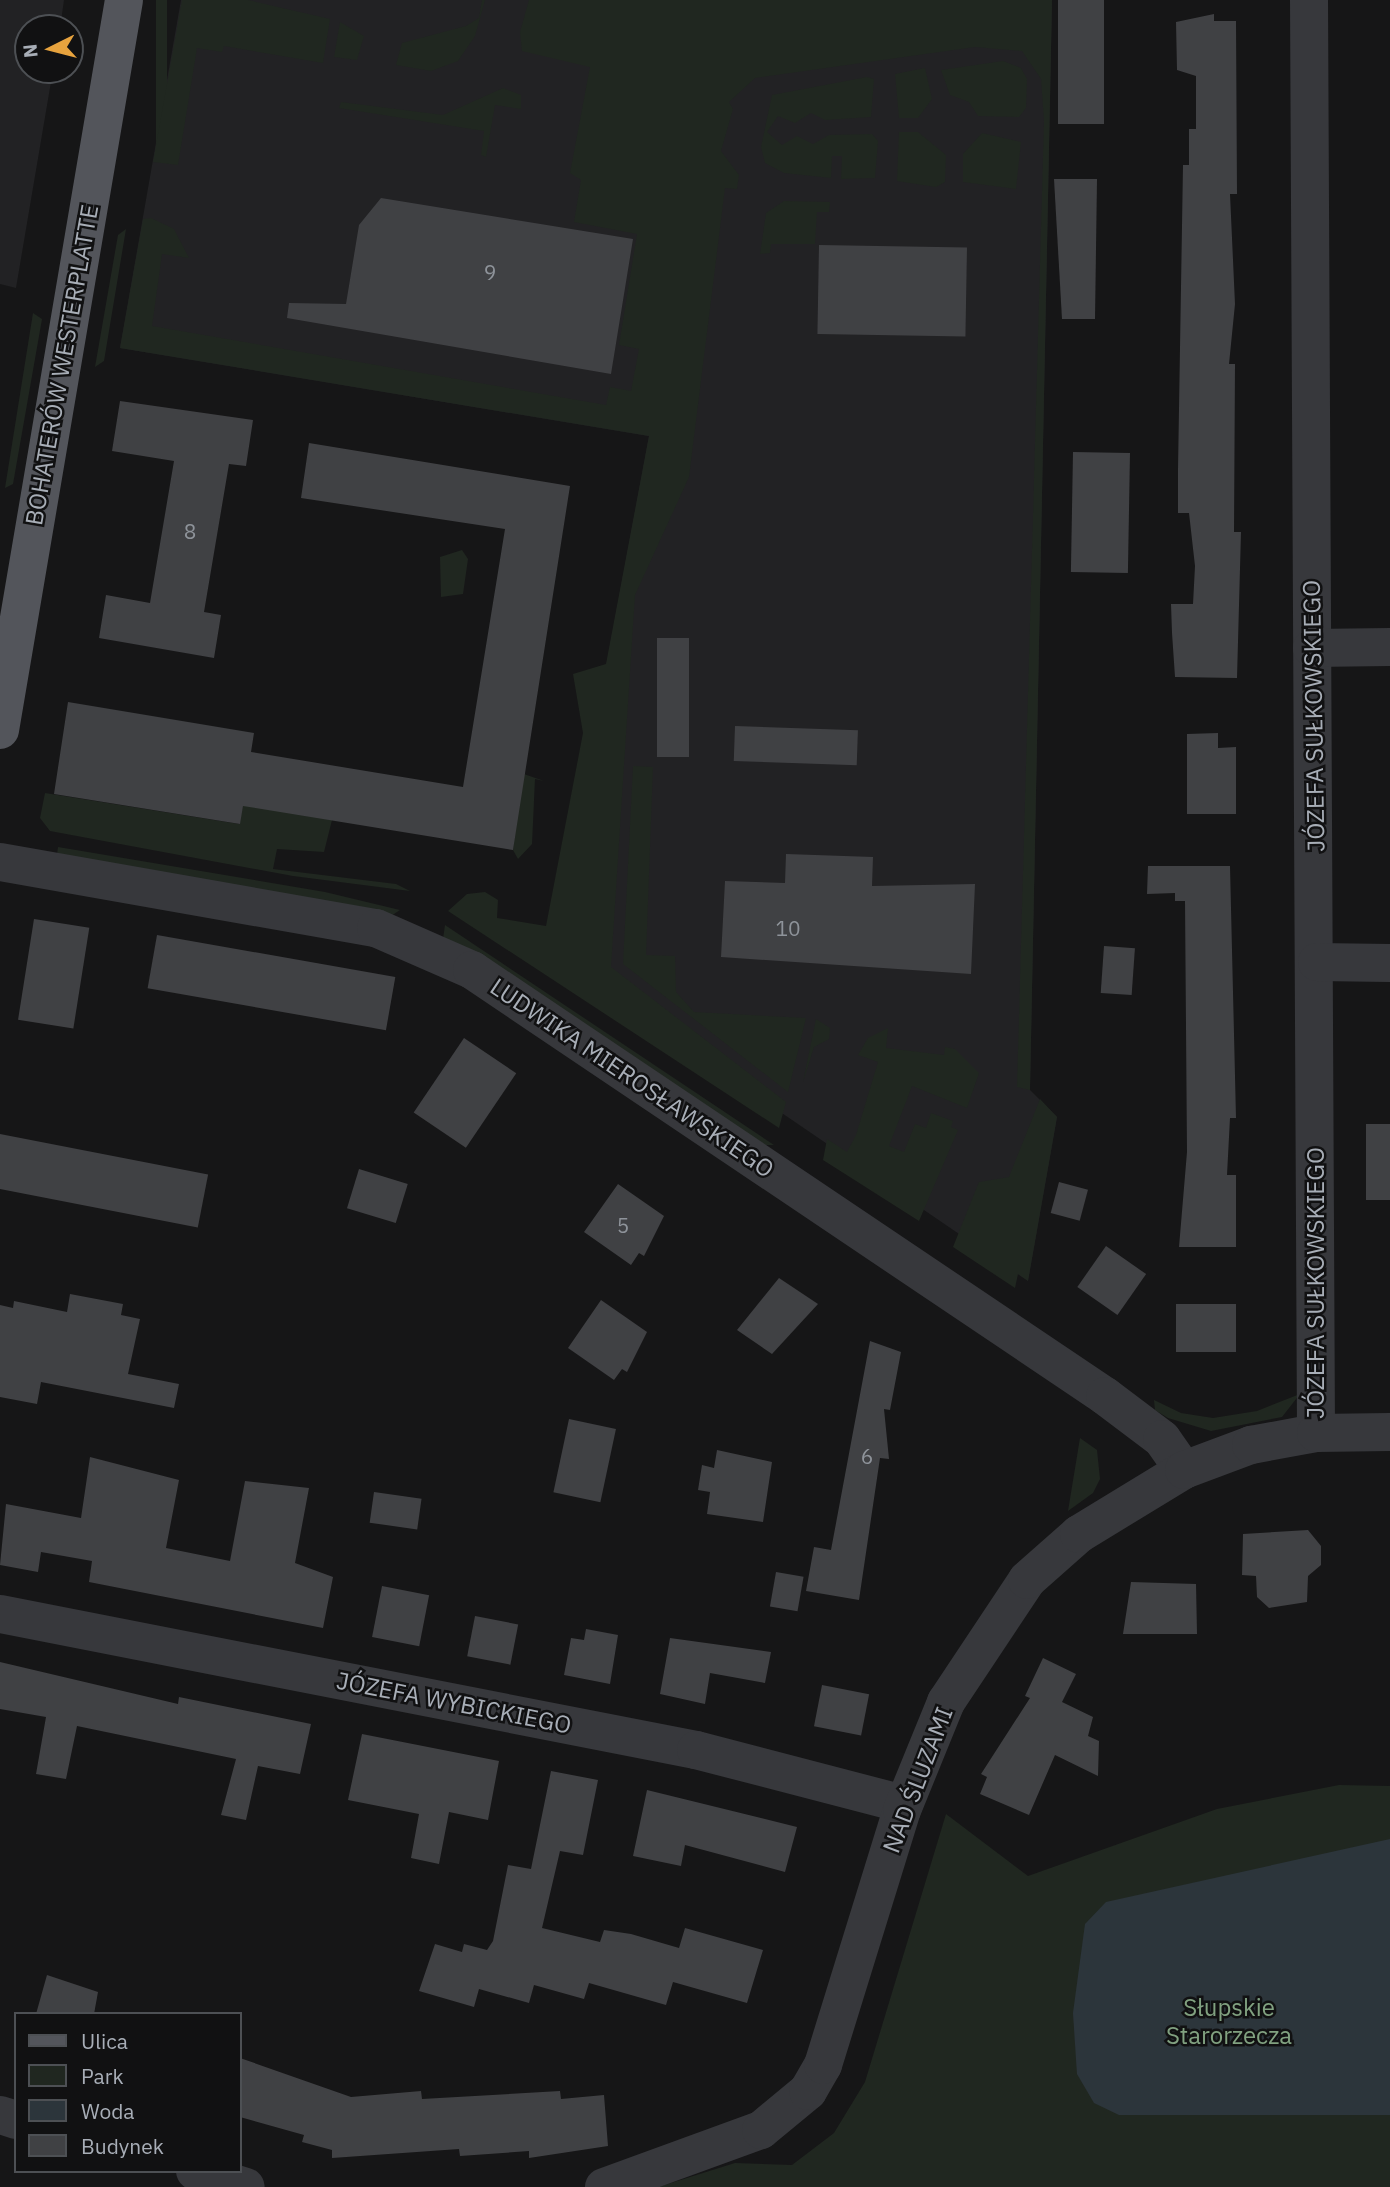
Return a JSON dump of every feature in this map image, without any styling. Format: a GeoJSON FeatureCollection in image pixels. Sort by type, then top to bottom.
{"type":"FeatureCollection","features":[{"type":"Feature","properties":{"kind":"main road","name":"BOHATERÓW WESTERPLATTE"},"geometry":{"type":"LineString","coordinates":[[0,730],[124,0]]}},
{"type":"Feature","properties":{"kind":"street","name":"JÓZEFA SUŁKOWSKIEGO"},"geometry":{"type":"LineString","coordinates":[[1309,0],[1312,648],[1317,962],[1316,1433]]}},
{"type":"Feature","properties":{"kind":"street"},"geometry":{"type":"LineString","coordinates":[[1312,648],[1390,647]]}},
{"type":"Feature","properties":{"kind":"street","name":"LUDWIKA MIEROSŁAWSKIEGO"},"geometry":{"type":"LineString","coordinates":[[0,862],[376,928],[472,970],[1123,1408],[1162,1439],[1184,1470]]}},
{"type":"Feature","properties":{"kind":"street"},"geometry":{"type":"LineString","coordinates":[[1317,962],[1390,962]]}},
{"type":"Feature","properties":{"kind":"street","name":"NAD ŚLUZAMI"},"geometry":{"type":"LineString","coordinates":[[604,2187],[698,2158],[761,2130],[808,2091],[841,2015],[904,1804],[946,1702],[1027,1580],[1079,1534],[1184,1470],[1251,1445],[1316,1433],[1390,1432]]}},
{"type":"Feature","properties":{"kind":"street","name":"JÓZEFA WYBICKIEGO"},"geometry":{"type":"LineString","coordinates":[[0,1614],[696,1750],[904,1804]]}},
{"type":"Feature","properties":{"kind":"street"},"geometry":{"type":"LineString","coordinates":[[201,2173],[246,2187]]}},
{"type":"Feature","properties":{"kind":"shaded area"},"geometry":{"type":"Polygon","coordinates":[[[0,0],[64,0],[62,14],[14,14],[14,84],[51,84],[16,288],[0,284],[0,0]]]}},
{"type":"Feature","properties":{"kind":"shaded area"},"geometry":{"type":"Polygon","coordinates":[[[181,0],[552,0],[755,77],[1052,2],[1030,1090],[1057,1117],[1028,1281],[552,956],[649,436],[120,348],[181,0]]]}},
{"type":"Feature","properties":{"kind":"green space"},"geometry":{"type":"Polygon","coordinates":[[[156,0],[167,0],[167,152],[156,152],[156,0]]]}},
{"type":"Feature","properties":{"kind":"green space"},"geometry":{"type":"Polygon","coordinates":[[[182,0],[248,0],[330,19],[323,63],[224,46],[222,52],[197,48],[178,165],[153,162],[182,0]]]}},
{"type":"Feature","properties":{"kind":"green space"},"geometry":{"type":"Polygon","coordinates":[[[482,0],[485,0],[475,36],[458,61],[431,71],[396,65],[402,43],[466,26],[479,18],[482,0]]]}},
{"type":"Feature","properties":{"kind":"green space"},"geometry":{"type":"Polygon","coordinates":[[[529,0],[1052,0],[1030,1090],[1017,1087],[1044,121],[1041,79],[1022,51],[975,47],[755,78],[729,102],[733,109],[721,151],[739,175],[737,189],[725,188],[689,477],[635,595],[611,967],[786,1102],[779,1128],[448,911],[467,894],[485,892],[498,900],[497,918],[546,926],[583,733],[573,674],[606,664],[649,436],[120,348],[143,219],[151,218],[174,229],[189,258],[162,254],[152,326],[606,405],[610,387],[631,391],[639,349],[619,345],[637,234],[574,222],[581,180],[570,173],[590,67],[522,51],[520,32],[529,0]]]}},
{"type":"Feature","properties":{"kind":"green space"},"geometry":{"type":"Polygon","coordinates":[[[340,22],[364,36],[357,60],[334,57],[340,22]]]}},
{"type":"Feature","properties":{"kind":"green space"},"geometry":{"type":"Polygon","coordinates":[[[1003,61],[1021,68],[1027,79],[1026,108],[1019,117],[978,116],[969,102],[950,95],[941,70],[1003,61]]]}},
{"type":"Feature","properties":{"kind":"green space"},"geometry":{"type":"Polygon","coordinates":[[[925,68],[932,99],[918,118],[899,118],[895,74],[925,68]]]}},
{"type":"Feature","properties":{"kind":"green space"},"geometry":{"type":"Polygon","coordinates":[[[867,77],[874,79],[871,117],[825,120],[811,113],[795,123],[778,116],[767,132],[782,145],[797,136],[813,144],[829,135],[872,134],[878,141],[875,178],[841,179],[842,156],[832,156],[831,178],[784,173],[765,163],[761,147],[772,95],[867,77]]]}},
{"type":"Feature","properties":{"kind":"green space"},"geometry":{"type":"Polygon","coordinates":[[[503,88],[521,95],[521,109],[495,105],[486,157],[481,155],[484,131],[339,108],[341,102],[443,115],[503,88]]]}},
{"type":"Feature","properties":{"kind":"green space"},"geometry":{"type":"Polygon","coordinates":[[[899,132],[918,132],[946,155],[945,182],[936,187],[897,181],[899,132]]]}},
{"type":"Feature","properties":{"kind":"green space"},"geometry":{"type":"Polygon","coordinates":[[[982,133],[1021,142],[1016,189],[963,182],[963,154],[982,133]]]}},
{"type":"Feature","properties":{"kind":"green space"},"geometry":{"type":"Polygon","coordinates":[[[784,201],[830,202],[829,212],[817,212],[815,244],[771,244],[770,253],[760,254],[766,213],[784,201]]]}},
{"type":"Feature","properties":{"kind":"green space"},"geometry":{"type":"Polygon","coordinates":[[[126,229],[104,361],[95,367],[118,235],[126,229]]]}},
{"type":"Feature","properties":{"kind":"green space"},"geometry":{"type":"Polygon","coordinates":[[[33,313],[42,319],[13,484],[5,488],[33,313]]]}},
{"type":"Feature","properties":{"kind":"green space"},"geometry":{"type":"Polygon","coordinates":[[[462,550],[468,559],[463,594],[441,597],[440,557],[462,550]]]}},
{"type":"Feature","properties":{"kind":"green space"},"geometry":{"type":"Polygon","coordinates":[[[633,766],[653,767],[646,955],[675,956],[676,992],[694,1012],[806,1018],[788,1092],[623,964],[633,766]]]}},
{"type":"Feature","properties":{"kind":"green space"},"geometry":{"type":"Polygon","coordinates":[[[521,773],[544,781],[535,779],[532,844],[518,859],[513,850],[521,773]]]}},
{"type":"Feature","properties":{"kind":"green space"},"geometry":{"type":"Polygon","coordinates":[[[45,793],[239,824],[244,800],[332,820],[324,852],[277,849],[273,869],[396,884],[410,891],[293,876],[50,831],[40,818],[45,793]]]}},
{"type":"Feature","properties":{"kind":"green space"},"geometry":{"type":"Polygon","coordinates":[[[58,847],[325,892],[400,910],[391,916],[57,855],[58,847]]]}},
{"type":"Feature","properties":{"kind":"green space"},"geometry":{"type":"Polygon","coordinates":[[[445,925],[774,1145],[765,1145],[443,939],[445,925]]]}},
{"type":"Feature","properties":{"kind":"green space"},"geometry":{"type":"Polygon","coordinates":[[[816,1019],[830,1028],[829,1039],[814,1047],[803,1082],[816,1019]]]}},
{"type":"Feature","properties":{"kind":"green space"},"geometry":{"type":"Polygon","coordinates":[[[888,1028],[886,1048],[944,1055],[945,1047],[955,1049],[979,1073],[967,1108],[912,1086],[889,1146],[904,1152],[915,1124],[926,1128],[931,1113],[953,1121],[951,1127],[958,1130],[919,1221],[823,1160],[827,1139],[847,1152],[856,1135],[878,1062],[858,1055],[868,1038],[888,1028]]]}},
{"type":"Feature","properties":{"kind":"green space"},"geometry":{"type":"Polygon","coordinates":[[[1040,1099],[1057,1117],[1028,1281],[1018,1274],[1015,1288],[953,1247],[979,1182],[1009,1177],[1040,1099]]]}},
{"type":"Feature","properties":{"kind":"green space"},"geometry":{"type":"Polygon","coordinates":[[[1300,1394],[1282,1417],[1211,1431],[1168,1418],[1155,1410],[1154,1400],[1181,1413],[1213,1418],[1257,1411],[1300,1394]]]}},
{"type":"Feature","properties":{"kind":"green space"},"geometry":{"type":"Polygon","coordinates":[[[1080,1438],[1097,1450],[1100,1479],[1093,1493],[1068,1511],[1080,1438]]]}},
{"type":"Feature","properties":{"kind":"green space","name":"Słupskie Starorzecza"},"geometry":{"type":"Polygon","coordinates":[[[1339,1785],[1390,1786],[1390,2187],[658,2187],[735,2163],[792,2165],[834,2133],[865,2082],[946,1814],[1028,1876],[1217,1809],[1339,1785]]]}},
{"type":"Feature","properties":{"kind":"water"},"geometry":{"type":"Polygon","coordinates":[[[1390,1839],[1390,2115],[1119,2115],[1094,2103],[1077,2074],[1073,2013],[1085,1924],[1106,1902],[1390,1839]]]}},
{"type":"Feature","properties":{"kind":"building"},"geometry":{"type":"Polygon","coordinates":[[[1058,0],[1104,0],[1104,124],[1058,124],[1058,0]]]}},
{"type":"Feature","properties":{"kind":"building"},"geometry":{"type":"Polygon","coordinates":[[[1214,14],[1214,21],[1236,21],[1237,194],[1230,194],[1235,304],[1229,364],[1235,364],[1234,532],[1241,532],[1237,678],[1175,677],[1172,633],[1171,604],[1193,604],[1195,566],[1189,513],[1178,513],[1178,470],[1183,165],[1189,165],[1189,129],[1196,129],[1196,76],[1177,70],[1176,22],[1214,14]]]}},
{"type":"Feature","properties":{"kind":"building"},"geometry":{"type":"Polygon","coordinates":[[[1054,179],[1097,179],[1095,319],[1062,319],[1054,179]]]}},
{"type":"Feature","properties":{"kind":"building"},"geometry":{"type":"Polygon","coordinates":[[[381,198],[633,239],[611,374],[287,318],[289,303],[346,304],[359,225],[381,198]]]}},
{"type":"Feature","properties":{"kind":"building"},"geometry":{"type":"Polygon","coordinates":[[[819,245],[967,248],[965,337],[817,334],[819,245]]]}},
{"type":"Feature","properties":{"kind":"building"},"geometry":{"type":"Polygon","coordinates":[[[120,401],[253,420],[246,466],[229,464],[204,612],[221,615],[214,658],[99,638],[106,595],[150,603],[174,461],[112,451],[120,401]]]}},
{"type":"Feature","properties":{"kind":"building"},"geometry":{"type":"Polygon","coordinates":[[[309,443],[570,486],[513,850],[243,806],[240,824],[54,794],[68,702],[254,733],[251,752],[463,787],[505,529],[301,498],[309,443]]]}},
{"type":"Feature","properties":{"kind":"building"},"geometry":{"type":"Polygon","coordinates":[[[1073,452],[1130,453],[1128,573],[1071,572],[1073,452]]]}},
{"type":"Feature","properties":{"kind":"building"},"geometry":{"type":"Polygon","coordinates":[[[657,638],[689,638],[689,757],[657,757],[657,638]]]}},
{"type":"Feature","properties":{"kind":"building"},"geometry":{"type":"Polygon","coordinates":[[[735,726],[858,730],[857,765],[734,761],[735,726]]]}},
{"type":"Feature","properties":{"kind":"building"},"geometry":{"type":"Polygon","coordinates":[[[1218,733],[1218,748],[1236,747],[1236,814],[1187,814],[1187,734],[1218,733]]]}},
{"type":"Feature","properties":{"kind":"building"},"geometry":{"type":"Polygon","coordinates":[[[786,854],[873,857],[872,886],[975,884],[971,974],[721,957],[725,881],[785,883],[786,854]]]}},
{"type":"Feature","properties":{"kind":"building"},"geometry":{"type":"Polygon","coordinates":[[[1148,866],[1230,866],[1236,1118],[1230,1118],[1227,1175],[1236,1175],[1236,1247],[1179,1247],[1187,1152],[1185,901],[1175,901],[1175,893],[1147,894],[1148,866]]]}},
{"type":"Feature","properties":{"kind":"building"},"geometry":{"type":"Polygon","coordinates":[[[34,919],[89,928],[73,1029],[18,1020],[34,919]]]}},
{"type":"Feature","properties":{"kind":"building"},"geometry":{"type":"Polygon","coordinates":[[[157,935],[395,977],[386,1030],[148,988],[157,935]]]}},
{"type":"Feature","properties":{"kind":"building"},"geometry":{"type":"Polygon","coordinates":[[[1104,946],[1135,948],[1132,995],[1101,993],[1104,946]]]}},
{"type":"Feature","properties":{"kind":"building"},"geometry":{"type":"Polygon","coordinates":[[[464,1038],[516,1073],[466,1148],[414,1113],[464,1038]]]}},
{"type":"Feature","properties":{"kind":"building"},"geometry":{"type":"Polygon","coordinates":[[[1366,1124],[1390,1124],[1390,1200],[1366,1200],[1366,1124]]]}},
{"type":"Feature","properties":{"kind":"building"},"geometry":{"type":"Polygon","coordinates":[[[0,1134],[208,1174],[198,1227],[0,1189],[0,1134]]]}},
{"type":"Feature","properties":{"kind":"building"},"geometry":{"type":"Polygon","coordinates":[[[359,1169],[408,1184],[396,1223],[347,1208],[359,1169]]]}},
{"type":"Feature","properties":{"kind":"building"},"geometry":{"type":"Polygon","coordinates":[[[1059,1182],[1088,1190],[1080,1221],[1051,1213],[1059,1182]]]}},
{"type":"Feature","properties":{"kind":"building"},"geometry":{"type":"Polygon","coordinates":[[[618,1184],[664,1216],[644,1256],[639,1253],[631,1265],[584,1232],[618,1184]]]}},
{"type":"Feature","properties":{"kind":"building"},"geometry":{"type":"Polygon","coordinates":[[[1106,1246],[1146,1274],[1117,1315],[1077,1287],[1106,1246]]]}},
{"type":"Feature","properties":{"kind":"building"},"geometry":{"type":"Polygon","coordinates":[[[779,1278],[818,1304],[772,1354],[737,1330],[779,1278]]]}},
{"type":"Feature","properties":{"kind":"building"},"geometry":{"type":"Polygon","coordinates":[[[70,1294],[123,1304],[121,1315],[140,1319],[128,1374],[179,1384],[174,1408],[41,1382],[37,1404],[0,1397],[0,1305],[13,1308],[14,1301],[67,1312],[70,1294]]]}},
{"type":"Feature","properties":{"kind":"building"},"geometry":{"type":"Polygon","coordinates":[[[601,1300],[647,1332],[627,1372],[622,1369],[614,1380],[568,1348],[601,1300]]]}},
{"type":"Feature","properties":{"kind":"building"},"geometry":{"type":"Polygon","coordinates":[[[1176,1304],[1236,1304],[1236,1352],[1176,1352],[1176,1304]]]}},
{"type":"Feature","properties":{"kind":"building"},"geometry":{"type":"Polygon","coordinates":[[[870,1341],[901,1352],[890,1410],[884,1409],[889,1459],[880,1458],[859,1600],[806,1591],[814,1547],[831,1550],[870,1341]]]}},
{"type":"Feature","properties":{"kind":"building"},"geometry":{"type":"Polygon","coordinates":[[[569,1419],[616,1429],[600,1502],[553,1492],[569,1419]]]}},
{"type":"Feature","properties":{"kind":"building"},"geometry":{"type":"Polygon","coordinates":[[[717,1450],[772,1462],[763,1522],[707,1514],[710,1492],[698,1490],[702,1465],[714,1468],[717,1450]]]}},
{"type":"Feature","properties":{"kind":"building"},"geometry":{"type":"Polygon","coordinates":[[[90,1457],[179,1480],[166,1548],[230,1561],[245,1481],[309,1488],[295,1563],[333,1577],[323,1628],[89,1582],[92,1561],[41,1552],[38,1572],[0,1565],[6,1504],[81,1518],[90,1457]]]}},
{"type":"Feature","properties":{"kind":"building"},"geometry":{"type":"Polygon","coordinates":[[[374,1492],[422,1499],[417,1529],[370,1523],[374,1492]]]}},
{"type":"Feature","properties":{"kind":"building"},"geometry":{"type":"Polygon","coordinates":[[[1308,1530],[1321,1546],[1321,1565],[1308,1576],[1307,1602],[1269,1608],[1257,1597],[1256,1576],[1242,1575],[1243,1534],[1308,1530]]]}},
{"type":"Feature","properties":{"kind":"building"},"geometry":{"type":"Polygon","coordinates":[[[776,1572],[804,1577],[797,1611],[770,1606],[776,1572]]]}},
{"type":"Feature","properties":{"kind":"building"},"geometry":{"type":"Polygon","coordinates":[[[1131,1582],[1196,1584],[1197,1634],[1123,1634],[1131,1582]]]}},
{"type":"Feature","properties":{"kind":"building"},"geometry":{"type":"Polygon","coordinates":[[[382,1586],[429,1595],[419,1646],[372,1637],[382,1586]]]}},
{"type":"Feature","properties":{"kind":"building"},"geometry":{"type":"Polygon","coordinates":[[[475,1616],[518,1624],[510,1665],[467,1656],[475,1616]]]}},
{"type":"Feature","properties":{"kind":"building"},"geometry":{"type":"Polygon","coordinates":[[[586,1629],[618,1635],[610,1684],[564,1675],[571,1638],[584,1640],[586,1629]]]}},
{"type":"Feature","properties":{"kind":"building"},"geometry":{"type":"Polygon","coordinates":[[[670,1638],[771,1652],[765,1683],[710,1673],[705,1704],[660,1694],[670,1638]]]}},
{"type":"Feature","properties":{"kind":"building"},"geometry":{"type":"Polygon","coordinates":[[[1043,1658],[1076,1674],[1062,1702],[1093,1717],[1088,1736],[1099,1741],[1098,1776],[1055,1755],[1029,1815],[980,1794],[987,1777],[981,1774],[1030,1698],[1025,1696],[1043,1658]]]}},
{"type":"Feature","properties":{"kind":"building"},"geometry":{"type":"Polygon","coordinates":[[[0,1662],[178,1704],[179,1697],[311,1724],[300,1774],[258,1766],[246,1820],[221,1815],[236,1759],[77,1726],[66,1779],[36,1774],[46,1717],[0,1709],[0,1662]]]}},
{"type":"Feature","properties":{"kind":"building"},"geometry":{"type":"Polygon","coordinates":[[[822,1685],[869,1694],[861,1735],[814,1726],[822,1685]]]}},
{"type":"Feature","properties":{"kind":"building"},"geometry":{"type":"Polygon","coordinates":[[[362,1734],[499,1761],[488,1820],[449,1812],[439,1864],[411,1858],[419,1814],[348,1800],[362,1734]]]}},
{"type":"Feature","properties":{"kind":"building"},"geometry":{"type":"Polygon","coordinates":[[[551,1771],[598,1780],[583,1855],[560,1851],[542,1928],[600,1942],[604,1930],[631,1934],[679,1948],[685,1928],[763,1950],[747,2003],[673,1982],[666,2005],[589,1983],[584,1999],[534,1985],[529,2003],[479,1989],[474,2007],[419,1991],[435,1944],[462,1952],[464,1944],[487,1950],[493,1941],[508,1865],[531,1869],[551,1771]]]}},
{"type":"Feature","properties":{"kind":"building"},"geometry":{"type":"Polygon","coordinates":[[[647,1790],[797,1827],[785,1872],[685,1845],[681,1866],[633,1856],[647,1790]]]}},
{"type":"Feature","properties":{"kind":"building"},"geometry":{"type":"Polygon","coordinates":[[[47,1975],[98,1992],[94,2012],[37,2012],[47,1975]]]}},
{"type":"Feature","properties":{"kind":"building"},"geometry":{"type":"Polygon","coordinates":[[[242,2059],[351,2097],[421,2091],[422,2099],[560,2091],[561,2099],[604,2095],[608,2146],[529,2158],[529,2151],[460,2156],[459,2149],[332,2158],[332,2150],[302,2142],[304,2135],[242,2118],[242,2059]]]}}]}
